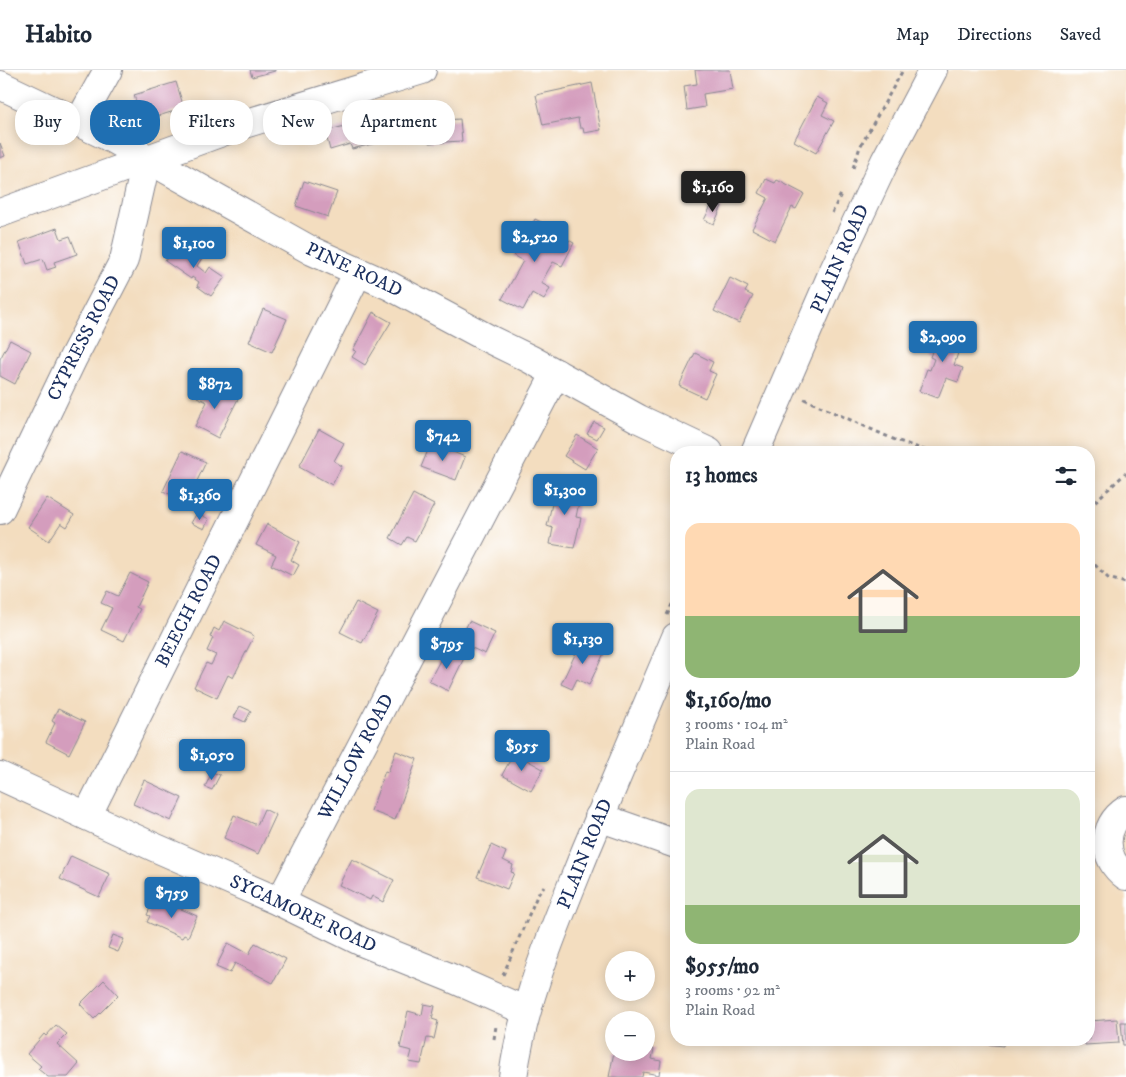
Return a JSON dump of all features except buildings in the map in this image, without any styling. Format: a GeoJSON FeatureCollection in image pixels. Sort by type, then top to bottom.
{"type":"FeatureCollection","features":[{"type":"Feature","properties":{"kind":"street"},"geometry":{"type":"LineString","coordinates":[[80,120],[108,70]]}},
{"type":"Feature","properties":{"kind":"street"},"geometry":{"type":"LineString","coordinates":[[0,213],[244,124],[422,70]]}},
{"type":"Feature","properties":{"kind":"street","name":"PLAIN ROAD"},"geometry":{"type":"LineString","coordinates":[[759,446],[833,272],[885,161],[933,70]]}},
{"type":"Feature","properties":{"kind":"street","name":"PINE ROAD"},"geometry":{"type":"LineString","coordinates":[[0,85],[32,100]]}},
{"type":"Feature","properties":{"kind":"street","name":"PINE ROAD"},"geometry":{"type":"LineString","coordinates":[[80,122],[312,251],[390,286],[639,419],[697,446]]}},
{"type":"Feature","properties":{"kind":"street","name":"CYPRESS ROAD"},"geometry":{"type":"LineString","coordinates":[[0,510],[73,358],[124,260],[147,158]]}},
{"type":"Feature","properties":{"kind":"street","name":"BEECH ROAD"},"geometry":{"type":"LineString","coordinates":[[86,816],[358,272]]}},
{"type":"Feature","properties":{"kind":"street","name":"WILLOW ROAD"},"geometry":{"type":"LineString","coordinates":[[280,902],[556,374]]}},
{"type":"Feature","properties":{"kind":"street","name":"PLAIN ROAD"},"geometry":{"type":"LineString","coordinates":[[513,1077],[526,1011],[542,961],[599,817],[670,651]]}},
{"type":"Feature","properties":{"kind":"street","name":"SYCAMORE ROAD"},"geometry":{"type":"LineString","coordinates":[[0,776],[280,902],[362,942],[526,1011]]}},
{"type":"Feature","properties":{"kind":"street"},"geometry":{"type":"LineString","coordinates":[[1126,810],[1118,815],[1098,854],[1126,876]]}},
{"type":"Feature","properties":{"kind":"street"},"geometry":{"type":"LineString","coordinates":[[599,817],[670,842]]}},
{"type":"Feature","properties":{"kind":"path"},"geometry":{"type":"LineString","coordinates":[[782,390],[913,446]]}},
{"type":"Feature","properties":{"kind":"path"},"geometry":{"type":"LineString","coordinates":[[1095,501],[1126,473]]}},
{"type":"Feature","properties":{"kind":"path"},"geometry":{"type":"LineString","coordinates":[[1095,565],[1108,578],[1126,584]]}}]}
